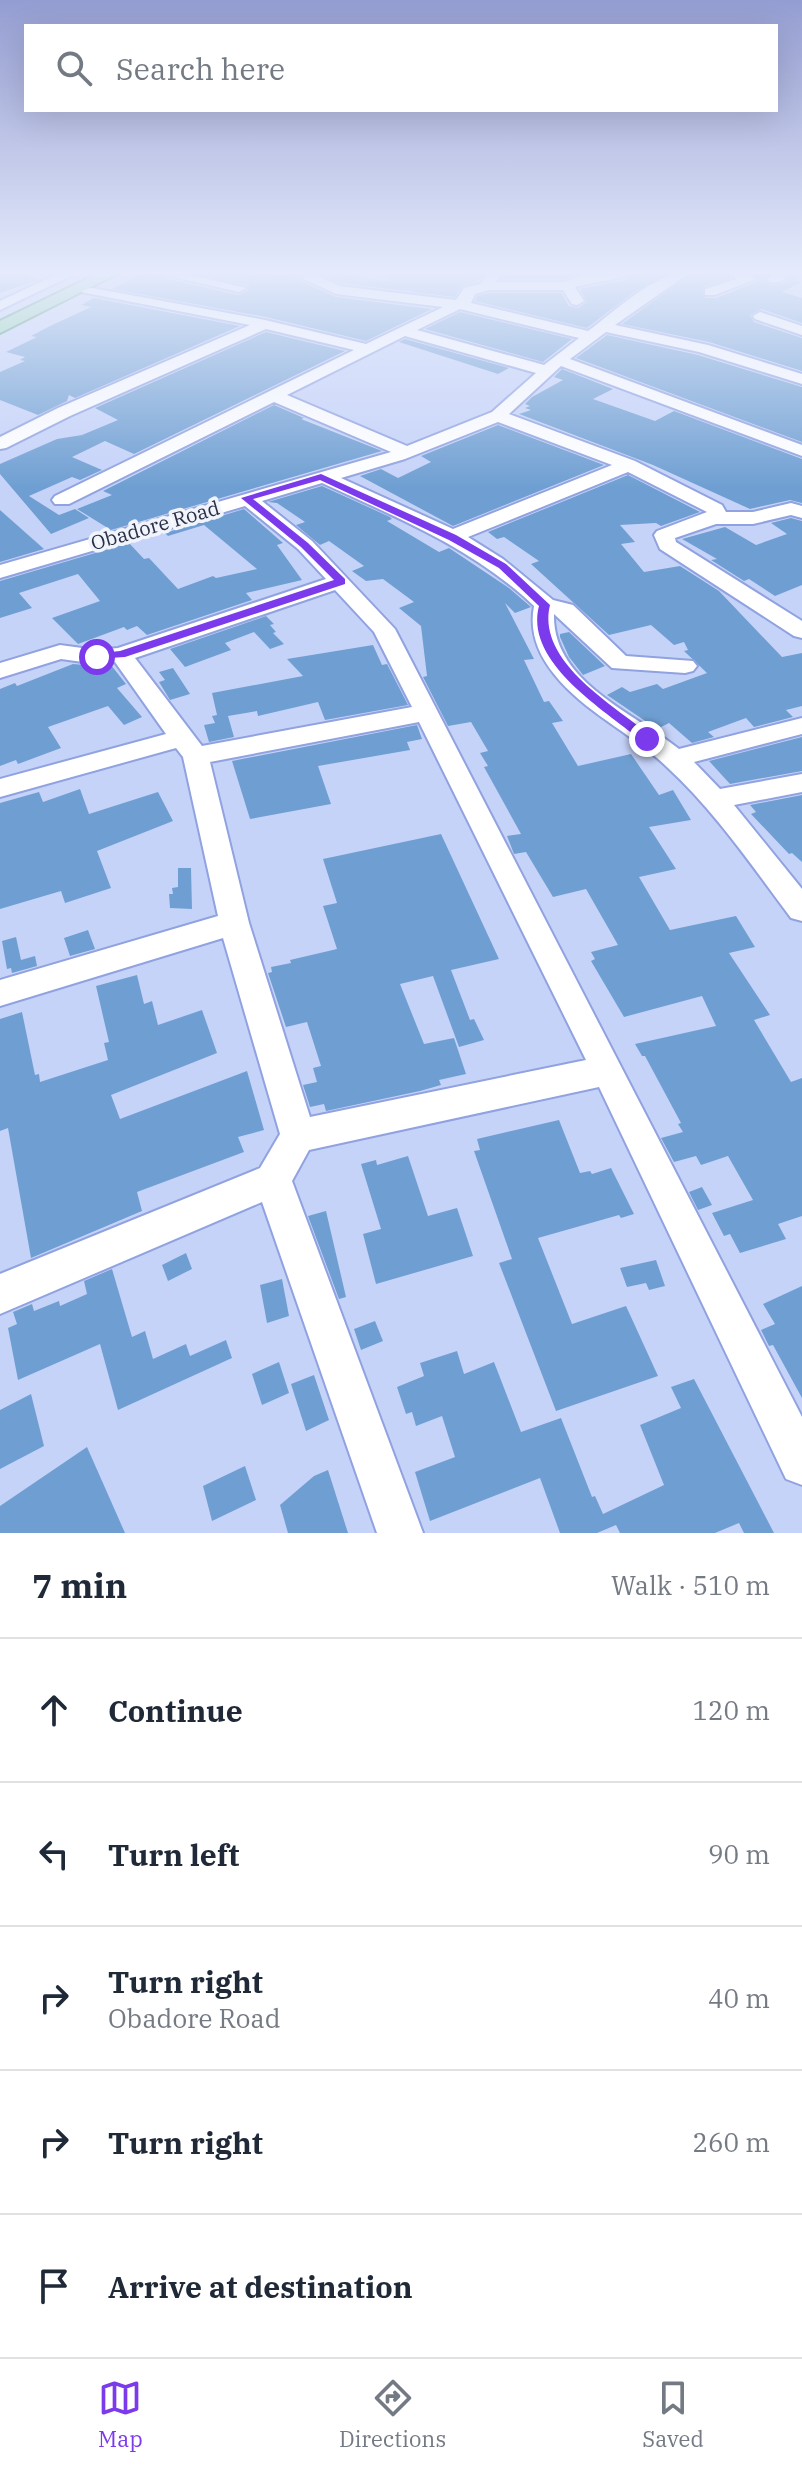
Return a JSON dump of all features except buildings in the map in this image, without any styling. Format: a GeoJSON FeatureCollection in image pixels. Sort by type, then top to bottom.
{"type":"FeatureCollection","features":[{"type":"Feature","properties":{"kind":"street"},"geometry":{"type":"LineString","coordinates":[[0,444],[64,412],[218,345]]}},
{"type":"Feature","properties":{"kind":"street"},"geometry":{"type":"LineString","coordinates":[[350,345],[369,349]]}},
{"type":"Feature","properties":{"kind":"street"},"geometry":{"type":"LineString","coordinates":[[62,500],[377,345]]}},
{"type":"Feature","properties":{"kind":"street"},"geometry":{"type":"LineString","coordinates":[[461,345],[662,396],[802,451]]}},
{"type":"Feature","properties":{"kind":"street","name":"Obadore Road"},"geometry":{"type":"LineString","coordinates":[[0,572],[406,452],[498,416],[581,345]]}},
{"type":"Feature","properties":{"kind":"street"},"geometry":{"type":"LineString","coordinates":[[682,345],[703,348],[802,379]]}},
{"type":"Feature","properties":{"kind":"street"},"geometry":{"type":"LineString","coordinates":[[781,373],[802,363]]}},
{"type":"Feature","properties":{"kind":"street"},"geometry":{"type":"LineString","coordinates":[[273,395],[406,452]]}},
{"type":"Feature","properties":{"kind":"street"},"geometry":{"type":"LineString","coordinates":[[498,416],[629,465],[707,504],[717,514],[714,518]]}},
{"type":"Feature","properties":{"kind":"street"},"geometry":{"type":"LineString","coordinates":[[452,537],[546,496],[629,465]]}},
{"type":"Feature","properties":{"kind":"street"},"geometry":{"type":"LineString","coordinates":[[321,476],[452,537],[503,566],[545,605],[565,610],[620,663],[685,666]]}},
{"type":"Feature","properties":{"kind":"street"},"geometry":{"type":"LineString","coordinates":[[246,498],[305,545],[384,629],[608,1070],[802,1463]]}},
{"type":"Feature","properties":{"kind":"street"},"geometry":{"type":"LineString","coordinates":[[802,512],[791,509],[753,518],[714,518],[668,532],[664,540],[667,545],[802,631]]}},
{"type":"Feature","properties":{"kind":"street"},"geometry":{"type":"LineString","coordinates":[[0,671],[60,652],[97,657],[121,655],[341,581]]}},
{"type":"Feature","properties":{"kind":"street"},"geometry":{"type":"LineString","coordinates":[[545,605],[541,620],[550,650],[562,669],[626,724],[674,759],[747,838],[802,910]]}},
{"type":"Feature","properties":{"kind":"street"},"geometry":{"type":"LineString","coordinates":[[769,609],[802,608]]}},
{"type":"Feature","properties":{"kind":"street"},"geometry":{"type":"LineString","coordinates":[[0,1294],[273,1180],[298,1136],[234,923],[189,747],[121,655]]}},
{"type":"Feature","properties":{"kind":"street"},"geometry":{"type":"LineString","coordinates":[[0,788],[189,747],[428,712]]}},
{"type":"Feature","properties":{"kind":"street"},"geometry":{"type":"LineString","coordinates":[[674,759],[802,726]]}},
{"type":"Feature","properties":{"kind":"street"},"geometry":{"type":"LineString","coordinates":[[713,800],[802,783]]}},
{"type":"Feature","properties":{"kind":"street"},"geometry":{"type":"LineString","coordinates":[[0,993],[234,923]]}},
{"type":"Feature","properties":{"kind":"street"},"geometry":{"type":"LineString","coordinates":[[298,1136],[608,1070]]}},
{"type":"Feature","properties":{"kind":"street"},"geometry":{"type":"LineString","coordinates":[[273,1180],[400,1533]]}},
{"type":"Feature","properties":{"kind":"route"},"geometry":{"type":"LineString","coordinates":[[97,657],[121,655],[341,581],[305,545],[246,498],[321,476],[452,537],[503,566],[545,605],[541,620],[550,650],[562,669],[589,695],[647,739]]}}]}
